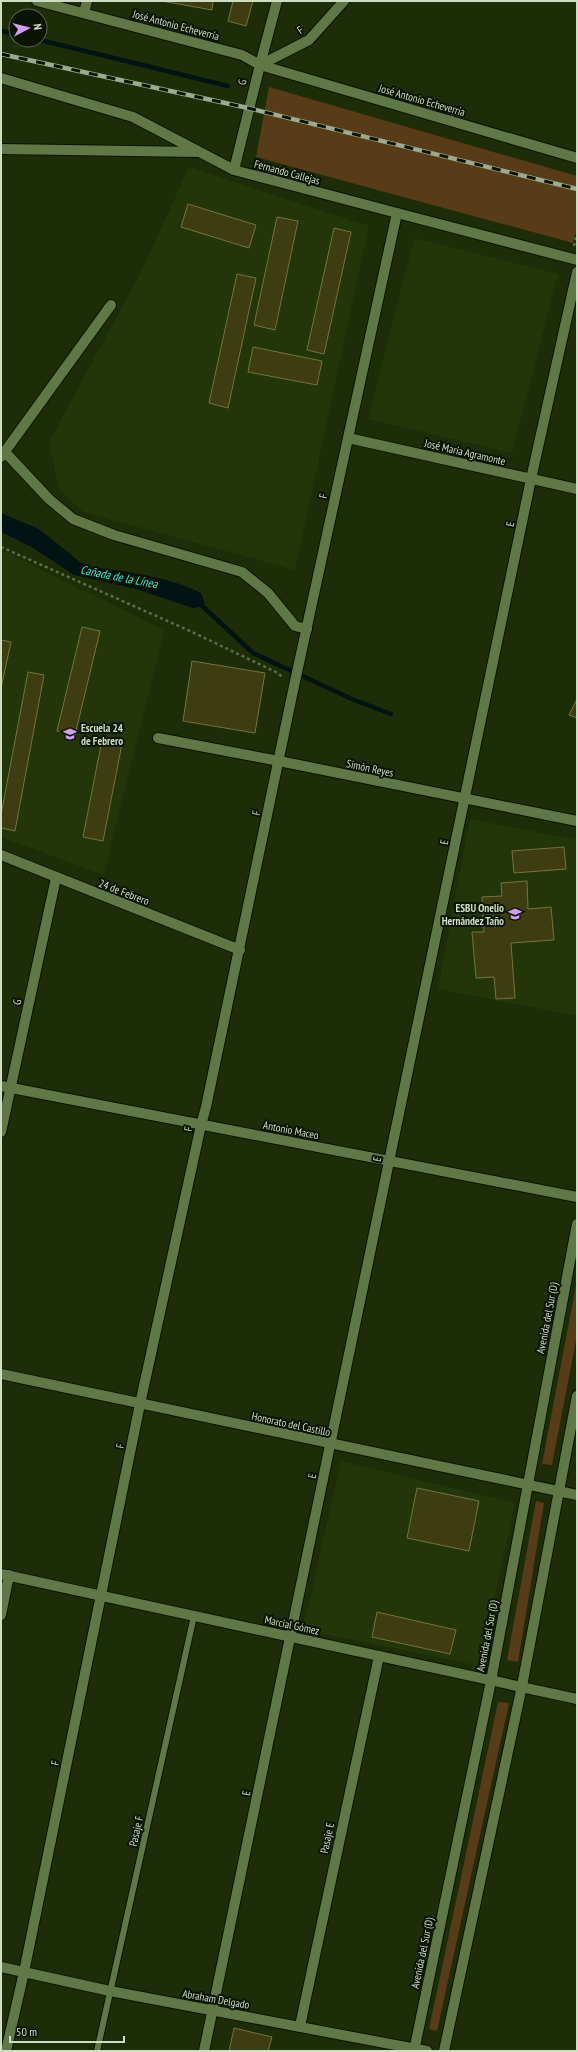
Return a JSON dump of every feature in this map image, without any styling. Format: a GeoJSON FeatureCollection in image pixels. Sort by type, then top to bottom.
{"type":"FeatureCollection","features":[{"type":"Feature","properties":{"kind":"street","name":"José Antonio Echeverría"},"geometry":{"type":"LineString","coordinates":[[37,1],[84,12],[242,55],[260,65]]}},
{"type":"Feature","properties":{"kind":"street"},"geometry":{"type":"LineString","coordinates":[[84,12],[87,1]]}},
{"type":"Feature","properties":{"kind":"street","name":"G"},"geometry":{"type":"LineString","coordinates":[[234,170],[277,1]]}},
{"type":"Feature","properties":{"kind":"street","name":"F"},"geometry":{"type":"LineString","coordinates":[[260,65],[309,40],[344,1]]}},
{"type":"Feature","properties":{"kind":"street","name":"José Antonio Echeverria"},"geometry":{"type":"LineString","coordinates":[[260,65],[577,158]]}},
{"type":"Feature","properties":{"kind":"street","name":"Fernando Callejas"},"geometry":{"type":"LineString","coordinates":[[1,78],[133,118],[234,170],[577,260]]}},
{"type":"Feature","properties":{"kind":"street"},"geometry":{"type":"LineString","coordinates":[[1,149],[201,152]]}},
{"type":"Feature","properties":{"kind":"street","name":"F"},"geometry":{"type":"LineString","coordinates":[[6,2051],[24,1972],[140,1404],[240,950],[294,686],[397,213]]}},
{"type":"Feature","properties":{"kind":"street","name":"E"},"geometry":{"type":"LineString","coordinates":[[204,2051],[532,479],[577,272]]}},
{"type":"Feature","properties":{"kind":"street"},"geometry":{"type":"LineString","coordinates":[[111,305],[3,454],[49,499],[73,519],[114,535],[242,572],[268,593],[295,626],[307,629]]}},
{"type":"Feature","properties":{"kind":"street","name":"José María Agramonte"},"geometry":{"type":"LineString","coordinates":[[348,438],[577,489]]}},
{"type":"Feature","properties":{"kind":"street","name":"Simón Reyes"},"geometry":{"type":"LineString","coordinates":[[158,738],[577,821]]}},
{"type":"Feature","properties":{"kind":"street","name":"24 de Febrero"},"geometry":{"type":"LineString","coordinates":[[1,855],[240,950]]}},
{"type":"Feature","properties":{"kind":"street","name":"G"},"geometry":{"type":"LineString","coordinates":[[1,1132],[5,1087],[56,878]]}},
{"type":"Feature","properties":{"kind":"street","name":"Antonio Maceo"},"geometry":{"type":"LineString","coordinates":[[5,1087],[577,1197]]}},
{"type":"Feature","properties":{"kind":"street","name":"Avenida del Sur (D)"},"geometry":{"type":"LineString","coordinates":[[414,2050],[491,1681],[577,1224]]}},
{"type":"Feature","properties":{"kind":"street","name":"Honorato del Castillo"},"geometry":{"type":"LineString","coordinates":[[1,1374],[577,1495]]}},
{"type":"Feature","properties":{"kind":"street"},"geometry":{"type":"LineString","coordinates":[[444,2051],[522,1686],[577,1396]]}},
{"type":"Feature","properties":{"kind":"street"},"geometry":{"type":"LineString","coordinates":[[1,1615],[5,1574]]}},
{"type":"Feature","properties":{"kind":"street","name":"Marcial Gómez"},"geometry":{"type":"LineString","coordinates":[[5,1574],[577,1699]]}},
{"type":"Feature","properties":{"kind":"street","name":"Pasaje E"},"geometry":{"type":"LineString","coordinates":[[300,2026],[379,1656]]}},
{"type":"Feature","properties":{"kind":"street","name":"Abraham Delgado"},"geometry":{"type":"LineString","coordinates":[[1,1967],[110,1991],[300,2026],[414,2050],[427,2051]]}},
{"type":"Feature","properties":{"kind":"lane","name":"Pasaje F"},"geometry":{"type":"LineString","coordinates":[[97,2051],[194,1616]]}},
{"type":"Feature","properties":{"kind":"path"},"geometry":{"type":"LineString","coordinates":[[1,547],[190,631],[278,673],[294,686]]}},
{"type":"Feature","properties":{"kind":"shaded area"},"geometry":{"type":"Polygon","coordinates":[[[269,87],[577,176],[577,227],[573,243],[256,157],[269,87]]]}},
{"type":"Feature","properties":{"kind":"shaded area"},"geometry":{"type":"Polygon","coordinates":[[[189,167],[369,226],[295,570],[83,512],[59,489],[49,442],[141,272],[189,167]]]}},
{"type":"Feature","properties":{"kind":"shaded area"},"geometry":{"type":"Polygon","coordinates":[[[414,238],[558,274],[512,453],[368,419],[414,238]]]}},
{"type":"Feature","properties":{"kind":"shaded area","name":"Escuela 24 de Febrero"},"geometry":{"type":"Polygon","coordinates":[[[1,550],[164,630],[104,875],[1,837],[1,550]]]}},
{"type":"Feature","properties":{"kind":"shaded area","name":"ESBU Onelio Hernández Taño"},"geometry":{"type":"Polygon","coordinates":[[[470,819],[577,840],[577,1016],[438,989],[470,819]]]}},
{"type":"Feature","properties":{"kind":"shaded area"},"geometry":{"type":"Polygon","coordinates":[[[577,1280],[577,1335],[552,1465],[542,1464],[577,1280]]]}},
{"type":"Feature","properties":{"kind":"shaded area"},"geometry":{"type":"Polygon","coordinates":[[[341,1461],[515,1503],[480,1666],[303,1630],[341,1461]]]}},
{"type":"Feature","properties":{"kind":"shaded area"},"geometry":{"type":"Polygon","coordinates":[[[536,1501],[544,1503],[518,1662],[507,1660],[536,1501]]]}},
{"type":"Feature","properties":{"kind":"shaded area"},"geometry":{"type":"Polygon","coordinates":[[[498,1702],[509,1703],[437,2031],[429,2029],[498,1702]]]}},
{"type":"Feature","properties":{"kind":"water","name":"Cañada de la Línea"},"geometry":{"type":"Polygon","coordinates":[[[1,513],[39,529],[80,562],[91,567],[175,582],[201,593],[205,604],[200,607],[193,608],[136,589],[74,575],[33,548],[1,532],[1,513]]]}},
{"type":"Feature","properties":{"kind":"building"},"geometry":{"type":"Polygon","coordinates":[[[162,1],[213,1],[212,10],[162,1]]]}},
{"type":"Feature","properties":{"kind":"building"},"geometry":{"type":"Polygon","coordinates":[[[233,1],[253,1],[246,26],[228,21],[233,1]]]}},
{"type":"Feature","properties":{"kind":"building"},"geometry":{"type":"Polygon","coordinates":[[[188,204],[256,225],[249,248],[181,227],[188,204]]]}},
{"type":"Feature","properties":{"kind":"building"},"geometry":{"type":"Polygon","coordinates":[[[277,217],[298,221],[275,330],[254,325],[277,217]]]}},
{"type":"Feature","properties":{"kind":"building"},"geometry":{"type":"Polygon","coordinates":[[[334,228],[351,232],[324,354],[307,350],[334,228]]]}},
{"type":"Feature","properties":{"kind":"building"},"geometry":{"type":"Polygon","coordinates":[[[237,274],[256,278],[228,408],[209,403],[237,274]]]}},
{"type":"Feature","properties":{"kind":"building"},"geometry":{"type":"Polygon","coordinates":[[[253,347],[322,361],[317,385],[248,372],[253,347]]]}},
{"type":"Feature","properties":{"kind":"building"},"geometry":{"type":"Polygon","coordinates":[[[82,627],[100,631],[75,735],[57,731],[82,627]]]}},
{"type":"Feature","properties":{"kind":"building"},"geometry":{"type":"Polygon","coordinates":[[[1,640],[11,642],[1,688],[1,640]]]}},
{"type":"Feature","properties":{"kind":"building"},"geometry":{"type":"Polygon","coordinates":[[[192,661],[265,673],[255,733],[183,721],[192,661]]]}},
{"type":"Feature","properties":{"kind":"building"},"geometry":{"type":"Polygon","coordinates":[[[28,672],[44,675],[15,831],[1,828],[1,815],[28,672]]]}},
{"type":"Feature","properties":{"kind":"building"},"geometry":{"type":"Polygon","coordinates":[[[577,699],[577,718],[569,715],[577,699]]]}},
{"type":"Feature","properties":{"kind":"building"},"geometry":{"type":"Polygon","coordinates":[[[102,740],[122,744],[103,841],[83,837],[102,740]]]}},
{"type":"Feature","properties":{"kind":"building"},"geometry":{"type":"Polygon","coordinates":[[[564,847],[566,869],[514,873],[512,851],[564,847]]]}},
{"type":"Feature","properties":{"kind":"building"},"geometry":{"type":"Polygon","coordinates":[[[527,881],[528,909],[551,907],[554,940],[511,943],[515,998],[496,999],[494,977],[476,978],[472,932],[484,932],[482,897],[502,896],[501,883],[527,881]]]}},
{"type":"Feature","properties":{"kind":"building"},"geometry":{"type":"Polygon","coordinates":[[[417,1488],[479,1501],[469,1551],[407,1538],[417,1488]]]}},
{"type":"Feature","properties":{"kind":"building"},"geometry":{"type":"Polygon","coordinates":[[[377,1612],[456,1630],[450,1654],[372,1637],[377,1612]]]}},
{"type":"Feature","properties":{"kind":"building"},"geometry":{"type":"Polygon","coordinates":[[[234,2028],[272,2037],[268,2051],[229,2051],[234,2028]]]}},
{"type":"Feature","properties":{"kind":"waterway"},"geometry":{"type":"LineString","coordinates":[[1,31],[8,32]]}},
{"type":"Feature","properties":{"kind":"waterway"},"geometry":{"type":"LineString","coordinates":[[48,42],[228,86]]}},
{"type":"Feature","properties":{"kind":"waterway"},"geometry":{"type":"LineString","coordinates":[[198,602],[253,653],[354,700],[391,714]]}},
{"type":"Feature","properties":{"kind":"railway"},"geometry":{"type":"LineString","coordinates":[[1,54],[248,108],[577,189]]}},
{"type":"Feature","properties":{"kind":"place","name":"Escuela 24 de Febrero"},"geometry":{"type":"Point","coordinates":[70,734]}},
{"type":"Feature","properties":{"kind":"place","name":"ESBU Onelio Hernández Taño"},"geometry":{"type":"Point","coordinates":[515,914]}}]}
